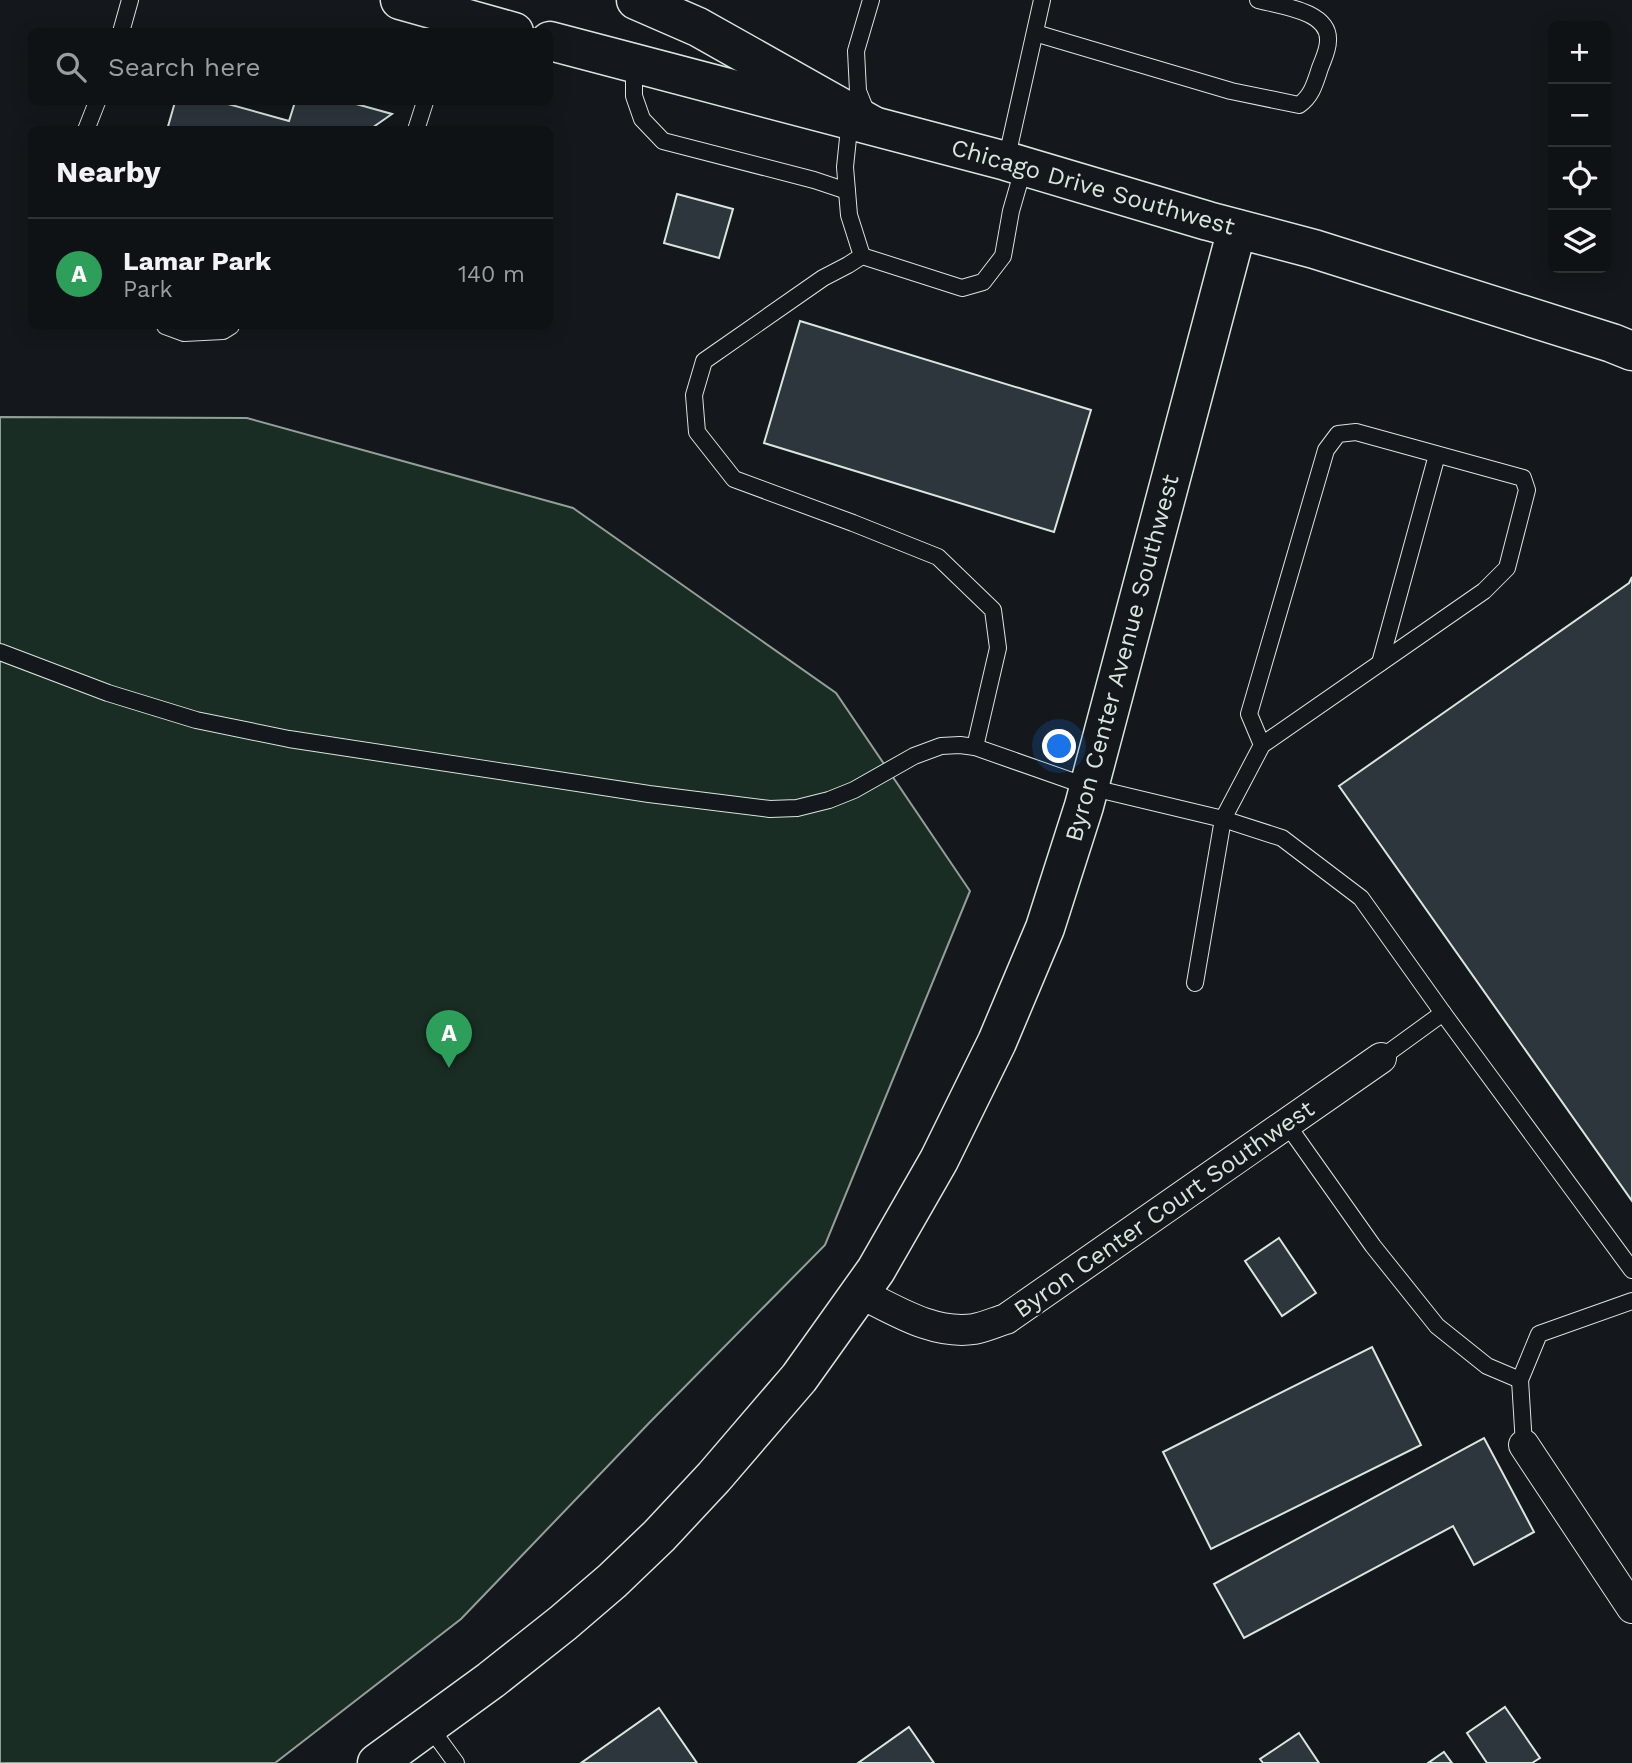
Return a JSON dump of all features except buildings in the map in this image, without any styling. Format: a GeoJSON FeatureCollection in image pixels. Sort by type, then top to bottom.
{"type":"FeatureCollection","features":[{"type":"Feature","properties":{"kind":"main road"},"geometry":{"type":"LineString","coordinates":[[400,0],[451,23],[486,28]]}},
{"type":"Feature","properties":{"kind":"main road"},"geometry":{"type":"LineString","coordinates":[[636,0],[698,27],[861,122]]}},
{"type":"Feature","properties":{"kind":"main road","name":"Chicago Drive Southwest"},"geometry":{"type":"LineString","coordinates":[[553,42],[861,122],[1314,249],[1632,351]]}},
{"type":"Feature","properties":{"kind":"main road","name":"Byron Center Avenue Southwest"},"geometry":{"type":"LineString","coordinates":[[377,1763],[563,1623],[659,1536],[714,1478],[799,1378],[860,1293],[939,1160],[997,1042],[1045,928],[1089,787],[1237,229]]}},
{"type":"Feature","properties":{"kind":"street","name":"Byron Center Court Southwest"},"geometry":{"type":"LineString","coordinates":[[860,1293],[940,1328],[974,1329],[1006,1319],[1381,1058]]}},
{"type":"Feature","properties":{"kind":"street"},"geometry":{"type":"LineString","coordinates":[[1524,1445],[1632,1608]]}},
{"type":"Feature","properties":{"kind":"lane"},"geometry":{"type":"LineString","coordinates":[[122,28],[130,0]]}},
{"type":"Feature","properties":{"kind":"lane"},"geometry":{"type":"LineString","coordinates":[[862,256],[849,215],[845,167],[861,122],[856,51],[871,0]]}},
{"type":"Feature","properties":{"kind":"lane"},"geometry":{"type":"LineString","coordinates":[[862,256],[962,288],[983,282],[1003,256],[1034,33],[1042,0]]}},
{"type":"Feature","properties":{"kind":"lane"},"geometry":{"type":"LineString","coordinates":[[1034,33],[1231,91],[1299,105],[1314,88],[1329,42],[1326,28],[1320,19],[1301,11],[1258,0]]}},
{"type":"Feature","properties":{"kind":"lane"},"geometry":{"type":"LineString","coordinates":[[634,64],[634,96],[642,119],[663,141],[847,191]]}},
{"type":"Feature","properties":{"kind":"lane"},"geometry":{"type":"LineString","coordinates":[[88,126],[96,105]]}},
{"type":"Feature","properties":{"kind":"lane"},"geometry":{"type":"LineString","coordinates":[[417,126],[424,105]]}},
{"type":"Feature","properties":{"kind":"lane"},"geometry":{"type":"LineString","coordinates":[[862,256],[823,278],[704,361],[694,395],[697,432],[734,478],[937,556],[993,610],[998,648],[975,747]]}},
{"type":"Feature","properties":{"kind":"lane"},"geometry":{"type":"LineString","coordinates":[[173,329],[184,333],[226,329]]}},
{"type":"Feature","properties":{"kind":"lane"},"geometry":{"type":"LineString","coordinates":[[1195,983],[1223,819],[1262,745],[1485,591],[1507,568],[1527,490],[1523,478],[1356,432],[1338,434],[1326,450],[1249,714],[1262,745]]}},
{"type":"Feature","properties":{"kind":"lane"},"geometry":{"type":"LineString","coordinates":[[1380,663],[1437,455]]}},
{"type":"Feature","properties":{"kind":"lane"},"geometry":{"type":"LineString","coordinates":[[0,652],[108,693],[184,716],[289,739],[649,794],[769,809],[797,808],[854,790],[914,756],[941,746],[960,745],[975,747],[1089,787],[1223,819],[1282,838],[1362,898],[1632,1270]]}},
{"type":"Feature","properties":{"kind":"lane"},"geometry":{"type":"LineString","coordinates":[[1381,1058],[1443,1013]]}},
{"type":"Feature","properties":{"kind":"lane"},"geometry":{"type":"LineString","coordinates":[[1286,1123],[1373,1246],[1437,1326],[1487,1366],[1520,1380]]}},
{"type":"Feature","properties":{"kind":"lane"},"geometry":{"type":"LineString","coordinates":[[1524,1445],[1520,1380],[1539,1334],[1632,1301]]}},
{"type":"Feature","properties":{"kind":"lane"},"geometry":{"type":"LineString","coordinates":[[429,1726],[456,1763]]}},
{"type":"Feature","properties":{"kind":"green space"},"geometry":{"type":"Polygon","coordinates":[[[0,417],[247,418],[573,508],[836,693],[970,891],[825,1245],[461,1619],[275,1763],[0,1763],[0,417]]]}},
{"type":"Feature","properties":{"kind":"place","name":"Lamar Park"},"geometry":{"type":"Point","coordinates":[449,1068]}}]}
